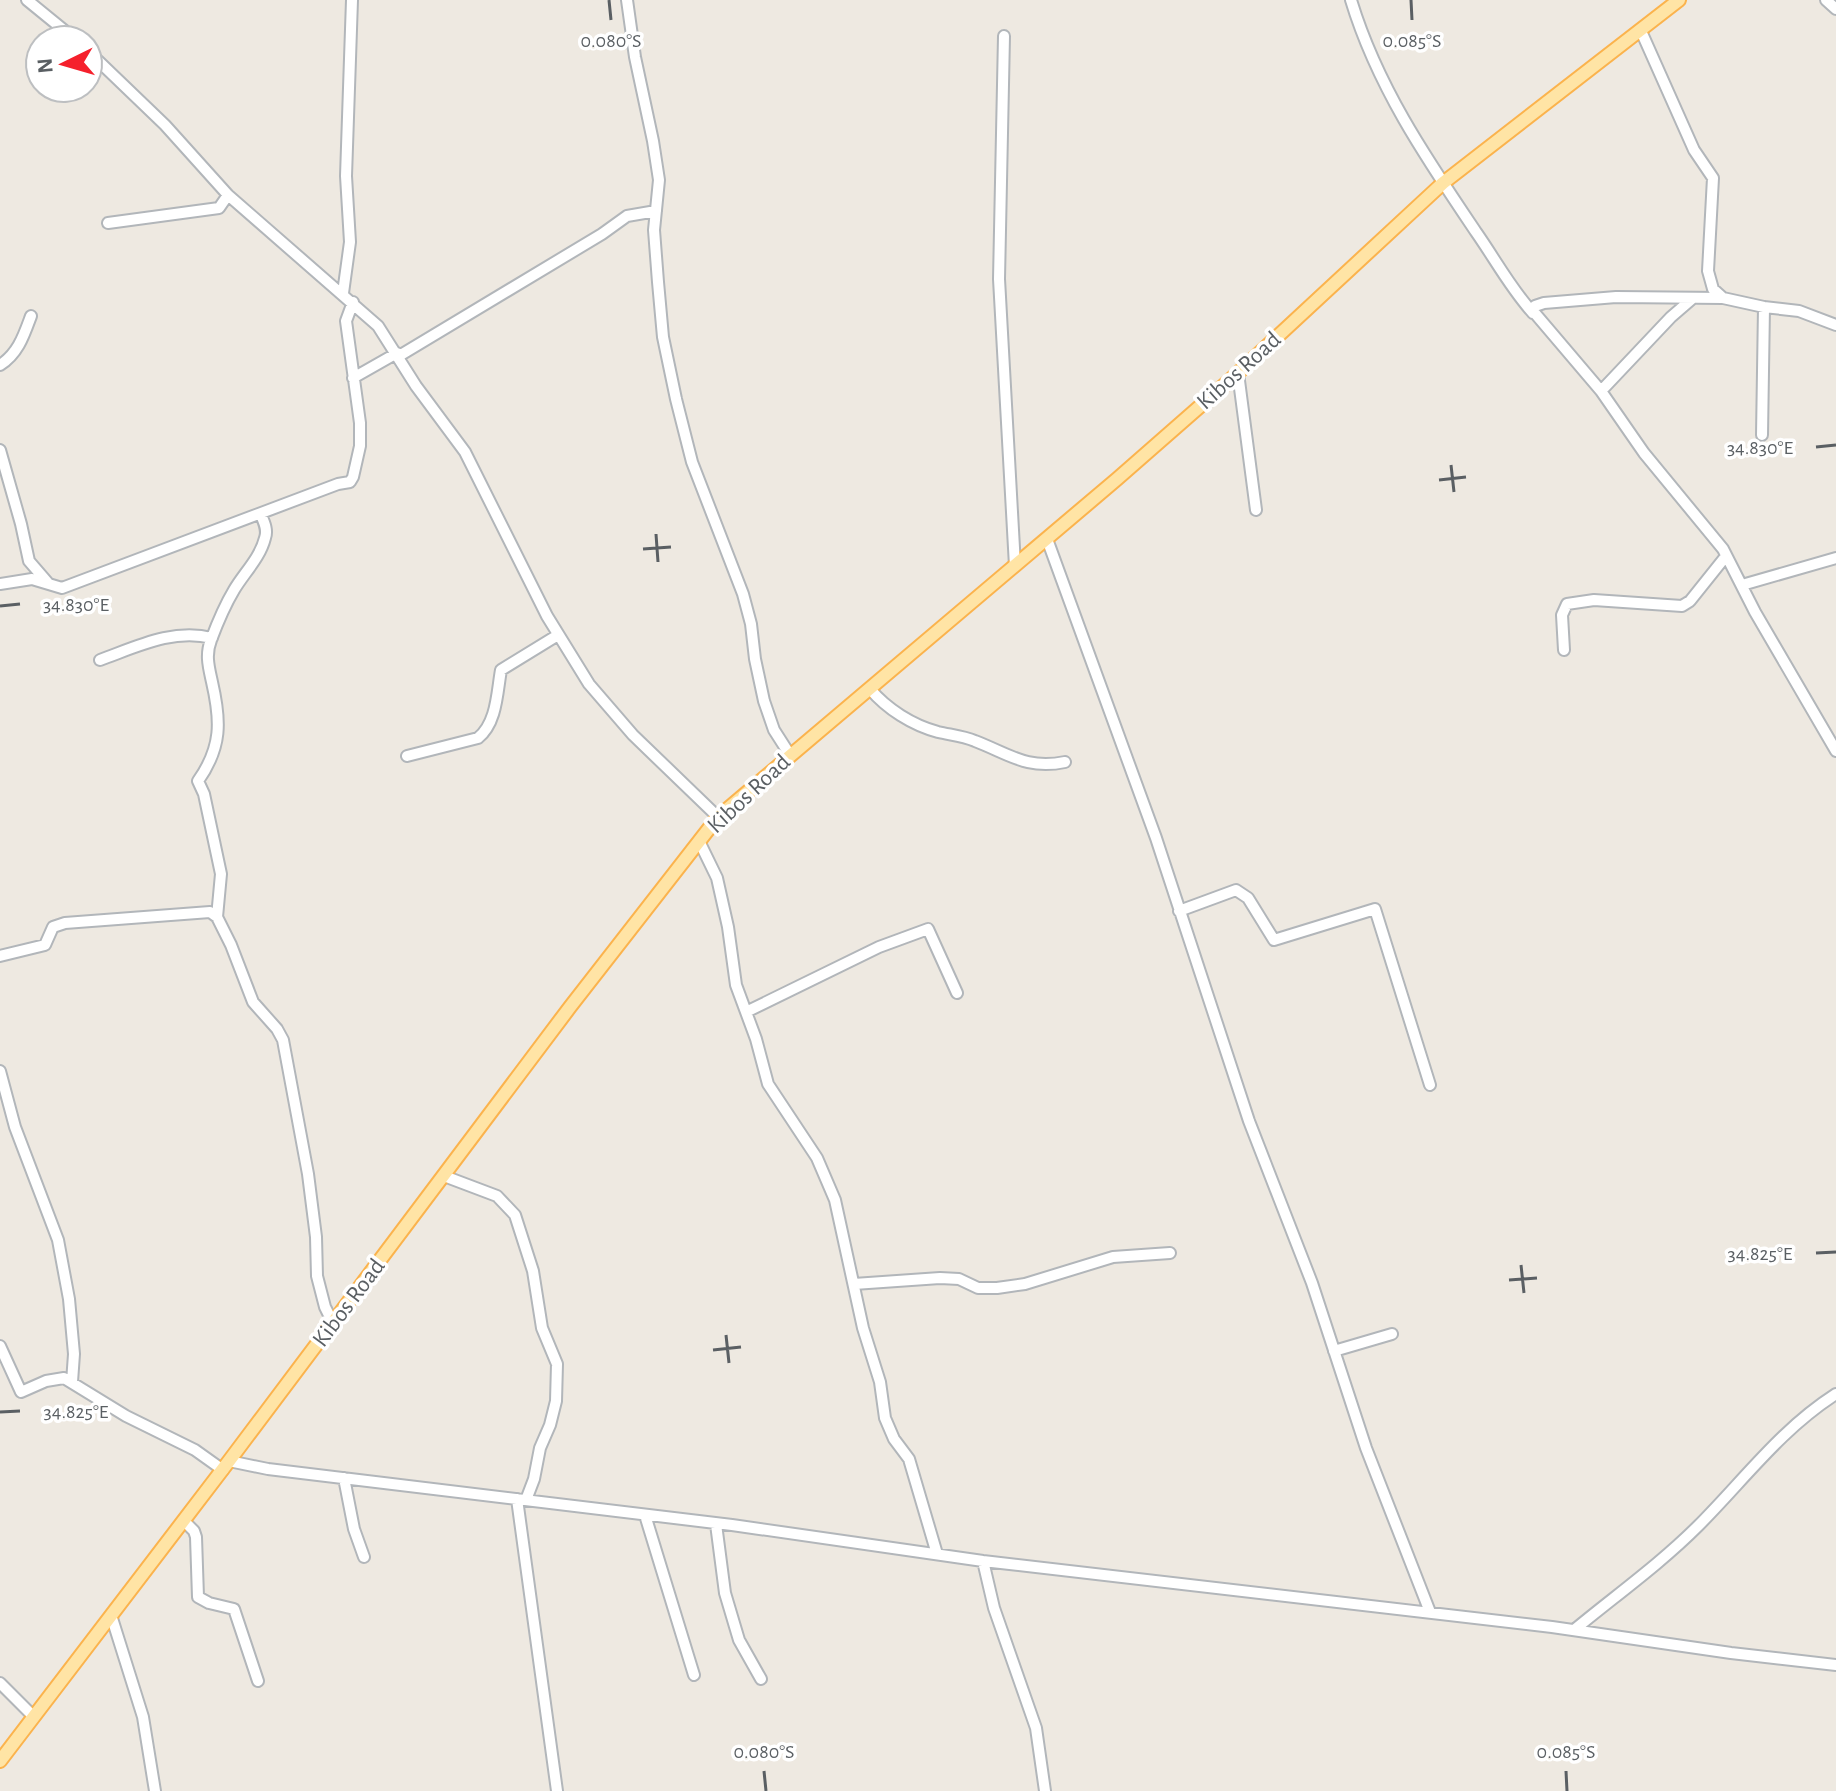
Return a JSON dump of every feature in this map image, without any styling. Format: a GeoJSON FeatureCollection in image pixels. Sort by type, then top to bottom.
{"type":"FeatureCollection","features":[{"type":"Feature","properties":{"kind":"main road","name":"Kibos Road"},"geometry":{"type":"LineString","coordinates":[[0,1761],[718,817],[1238,373],[1443,183],[1677,1]]}},
{"type":"Feature","properties":{"kind":"street"},"geometry":{"type":"LineString","coordinates":[[27,0],[56,24]]}},
{"type":"Feature","properties":{"kind":"street"},"geometry":{"type":"LineString","coordinates":[[343,293],[350,242],[346,135],[352,0]]}},
{"type":"Feature","properties":{"kind":"street"},"geometry":{"type":"LineString","coordinates":[[627,0],[641,94],[659,180],[654,230],[663,337],[676,399],[692,462],[743,594],[764,701],[774,730],[790,755]]}},
{"type":"Feature","properties":{"kind":"street"},"geometry":{"type":"LineString","coordinates":[[1351,0],[1369,54],[1390,100],[1443,183],[1533,313],[1601,391],[1644,453],[1726,556],[1836,751]]}},
{"type":"Feature","properties":{"kind":"street"},"geometry":{"type":"LineString","coordinates":[[1826,0],[1836,9]]}},
{"type":"Feature","properties":{"kind":"street"},"geometry":{"type":"LineString","coordinates":[[1641,31],[1694,150],[1713,178],[1708,271],[1713,289],[1723,298]]}},
{"type":"Feature","properties":{"kind":"street"},"geometry":{"type":"LineString","coordinates":[[1004,36],[999,279],[1015,566]]}},
{"type":"Feature","properties":{"kind":"street"},"geometry":{"type":"LineString","coordinates":[[104,66],[155,115],[228,195],[378,326],[416,386],[465,452],[558,635],[589,684],[633,735],[718,817]]}},
{"type":"Feature","properties":{"kind":"street"},"geometry":{"type":"LineString","coordinates":[[108,223],[219,208],[228,195]]}},
{"type":"Feature","properties":{"kind":"street"},"geometry":{"type":"LineString","coordinates":[[353,378],[398,355],[602,234],[627,216],[656,211]]}},
{"type":"Feature","properties":{"kind":"street"},"geometry":{"type":"LineString","coordinates":[[1533,313],[1538,305],[1616,297],[1723,298],[1799,311],[1836,325]]}},
{"type":"Feature","properties":{"kind":"street"},"geometry":{"type":"LineString","coordinates":[[1601,391],[1693,298]]}},
{"type":"Feature","properties":{"kind":"street"},"geometry":{"type":"LineString","coordinates":[[0,584],[32,579],[57,589],[79,583],[219,528],[350,482],[360,446],[360,423],[346,321],[353,302]]}},
{"type":"Feature","properties":{"kind":"street"},"geometry":{"type":"LineString","coordinates":[[1762,435],[1764,307]]}},
{"type":"Feature","properties":{"kind":"street"},"geometry":{"type":"LineString","coordinates":[[0,365],[15,351],[31,316]]}},
{"type":"Feature","properties":{"kind":"street"},"geometry":{"type":"LineString","coordinates":[[1238,373],[1256,510]]}},
{"type":"Feature","properties":{"kind":"street"},"geometry":{"type":"LineString","coordinates":[[0,450],[29,561],[49,584]]}},
{"type":"Feature","properties":{"kind":"street"},"geometry":{"type":"LineString","coordinates":[[217,917],[221,874],[204,794],[198,781],[210,762],[219,736],[208,667],[212,638],[232,593],[257,557],[266,536],[261,515]]}},
{"type":"Feature","properties":{"kind":"street"},"geometry":{"type":"LineString","coordinates":[[1047,539],[1156,838],[1249,1121],[1312,1283],[1366,1448],[1430,1612]]}},
{"type":"Feature","properties":{"kind":"street"},"geometry":{"type":"LineString","coordinates":[[1564,650],[1562,615],[1567,604],[1594,600],[1682,606],[1690,601],[1726,556]]}},
{"type":"Feature","properties":{"kind":"street"},"geometry":{"type":"LineString","coordinates":[[1742,585],[1836,558]]}},
{"type":"Feature","properties":{"kind":"street"},"geometry":{"type":"LineString","coordinates":[[100,660],[153,640],[189,634],[212,638]]}},
{"type":"Feature","properties":{"kind":"street"},"geometry":{"type":"LineString","coordinates":[[407,756],[478,738],[483,734],[495,705],[501,670],[558,635]]}},
{"type":"Feature","properties":{"kind":"street"},"geometry":{"type":"LineString","coordinates":[[870,689],[887,706],[923,728],[965,737],[1035,765],[1065,762]]}},
{"type":"Feature","properties":{"kind":"street"},"geometry":{"type":"LineString","coordinates":[[699,841],[714,868],[728,927],[736,985],[768,1084],[827,1177],[842,1223],[869,1352],[880,1382],[885,1418],[894,1439],[909,1459],[937,1554]]}},
{"type":"Feature","properties":{"kind":"street"},"geometry":{"type":"LineString","coordinates":[[1179,911],[1236,890],[1248,898],[1274,940],[1375,909],[1430,1085]]}},
{"type":"Feature","properties":{"kind":"street"},"geometry":{"type":"LineString","coordinates":[[0,956],[45,945],[53,927],[65,923],[210,912],[217,917],[253,1002],[283,1040],[308,1174],[316,1237],[317,1276],[325,1307],[333,1323]]}},
{"type":"Feature","properties":{"kind":"street"},"geometry":{"type":"LineString","coordinates":[[746,1012],[879,947],[928,929],[957,993]]}},
{"type":"Feature","properties":{"kind":"street"},"geometry":{"type":"LineString","coordinates":[[0,1071],[15,1127],[58,1240],[67,1281],[74,1354],[72,1382]]}},
{"type":"Feature","properties":{"kind":"street"},"geometry":{"type":"LineString","coordinates":[[444,1176],[497,1196],[515,1215],[533,1271],[542,1328],[557,1364],[556,1401],[550,1425],[540,1448],[534,1479],[522,1499],[557,1791]]}},
{"type":"Feature","properties":{"kind":"street"},"geometry":{"type":"LineString","coordinates":[[854,1284],[940,1278],[959,1279],[978,1288],[997,1288],[1025,1284],[1113,1257],[1170,1253]]}},
{"type":"Feature","properties":{"kind":"street"},"geometry":{"type":"LineString","coordinates":[[1334,1351],[1392,1334]]}},
{"type":"Feature","properties":{"kind":"street"},"geometry":{"type":"LineString","coordinates":[[0,1346],[21,1392],[56,1378],[72,1382],[126,1416],[226,1466],[522,1499],[983,1561],[1430,1612],[1836,1665]]}},
{"type":"Feature","properties":{"kind":"street"},"geometry":{"type":"LineString","coordinates":[[1574,1630],[1694,1529],[1764,1454],[1811,1411],[1836,1394]]}},
{"type":"Feature","properties":{"kind":"street"},"geometry":{"type":"LineString","coordinates":[[344,1478],[354,1529],[364,1557]]}},
{"type":"Feature","properties":{"kind":"street"},"geometry":{"type":"LineString","coordinates":[[645,1515],[694,1675]]}},
{"type":"Feature","properties":{"kind":"street"},"geometry":{"type":"LineString","coordinates":[[184,1521],[196,1537],[198,1597],[234,1609],[258,1681]]}},
{"type":"Feature","properties":{"kind":"street"},"geometry":{"type":"LineString","coordinates":[[716,1524],[725,1593],[739,1640],[761,1679]]}},
{"type":"Feature","properties":{"kind":"street"},"geometry":{"type":"LineString","coordinates":[[983,1561],[994,1608],[1041,1746],[1045,1791]]}},
{"type":"Feature","properties":{"kind":"street"},"geometry":{"type":"LineString","coordinates":[[111,1615],[143,1717],[155,1791]]}},
{"type":"Feature","properties":{"kind":"street"},"geometry":{"type":"LineString","coordinates":[[0,1683],[34,1717]]}}]}
